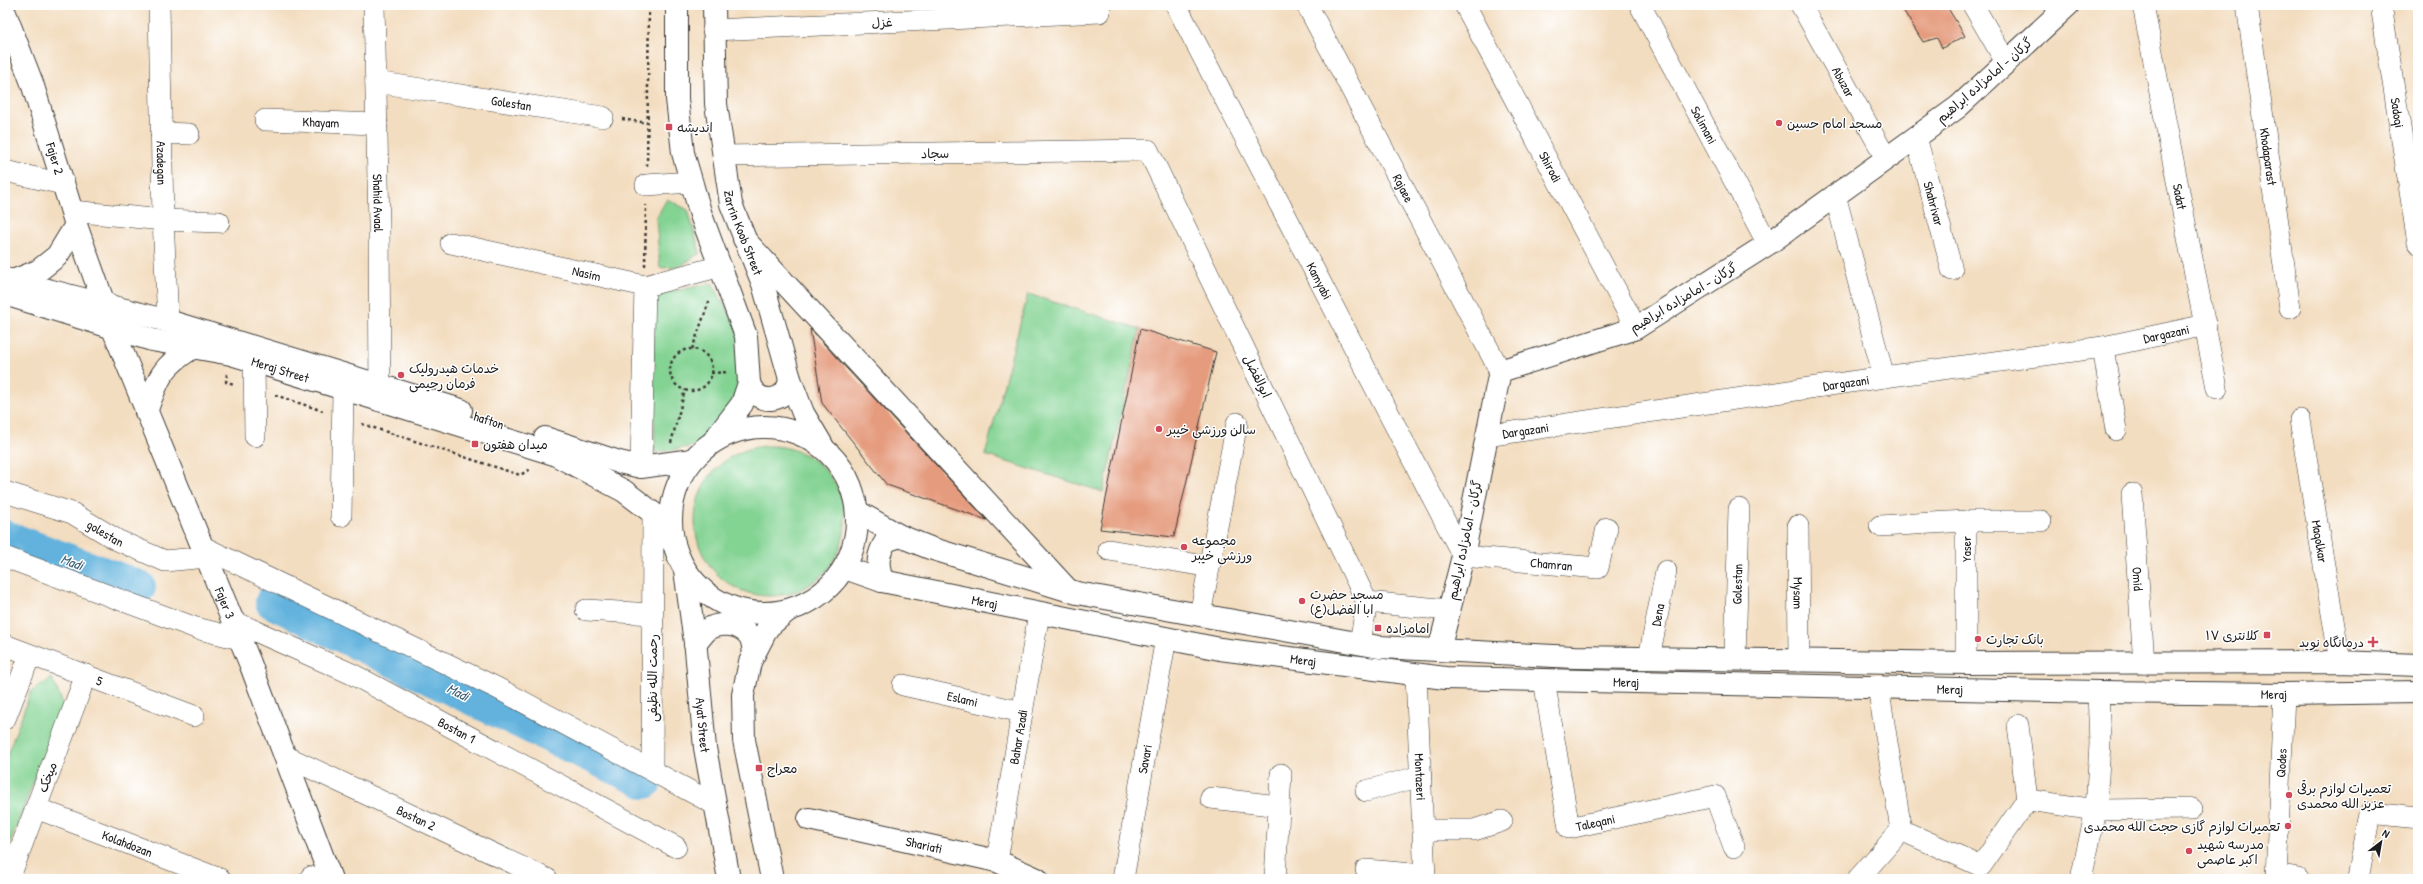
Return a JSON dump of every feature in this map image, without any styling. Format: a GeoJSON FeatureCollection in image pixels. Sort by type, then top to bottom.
{"type":"FeatureCollection","features":[{"type":"Feature","properties":{"kind":"main road"},"geometry":{"type":"LineString","coordinates":[[677,5],[677,99],[683,153],[746,336],[749,382],[755,395],[768,400],[774,399],[786,392],[790,379]]}},
{"type":"Feature","properties":{"kind":"main road","name":"Zarrin Koob Street"},"geometry":{"type":"LineString","coordinates":[[714,5],[713,30],[716,104],[722,156],[731,204],[763,284],[790,379],[803,413],[824,448]]}},
{"type":"Feature","properties":{"kind":"main road","name":"گرکان - امامزاده ابراهیم"},"geometry":{"type":"LineString","coordinates":[[1439,650],[1463,556],[1500,371],[1636,328],[1768,244],[1958,107],[2068,5]]}},
{"type":"Feature","properties":{"kind":"main road","name":"Fajer 2"},"geometry":{"type":"LineString","coordinates":[[5,13],[32,83],[74,218],[105,304],[112,329]]}},
{"type":"Feature","properties":{"kind":"main road"},"geometry":{"type":"LineString","coordinates":[[8,285],[38,271],[57,256],[74,218]]}},
{"type":"Feature","properties":{"kind":"main road"},"geometry":{"type":"LineString","coordinates":[[744,239],[1068,590]]}},
{"type":"Feature","properties":{"kind":"main road","name":"Meraj Street"},"geometry":{"type":"LineString","coordinates":[[8,285],[112,329],[152,340],[231,354],[343,390],[380,393]]}},
{"type":"Feature","properties":{"kind":"main road","name":"Meraj Street"},"geometry":{"type":"LineString","coordinates":[[8,285],[105,304],[168,321],[554,454]]}},
{"type":"Feature","properties":{"kind":"main road","name":"Fajer 3"},"geometry":{"type":"LineString","coordinates":[[112,329],[205,552],[285,756],[318,878]]}},
{"type":"Feature","properties":{"kind":"main road"},"geometry":{"type":"LineString","coordinates":[[146,412],[161,374],[178,357],[192,348]]}},
{"type":"Feature","properties":{"kind":"main road"},"geometry":{"type":"LineString","coordinates":[[673,543],[670,514],[677,485],[692,460],[714,441],[742,404],[749,382]]}},
{"type":"Feature","properties":{"kind":"main road","name":"hafton"},"geometry":{"type":"LineString","coordinates":[[380,393],[641,467],[692,460]]}},
{"type":"Feature","properties":{"kind":"main road"},"geometry":{"type":"LineString","coordinates":[[554,454],[624,491],[653,513],[673,543],[685,570],[704,592],[729,607],[758,613],[787,611],[810,602],[830,588],[845,568],[853,551],[857,532],[858,512],[852,488],[841,466],[824,448],[799,433],[770,426],[741,429],[714,441]]}},
{"type":"Feature","properties":{"kind":"main road","name":"Meraj"},"geometry":{"type":"LineString","coordinates":[[858,512],[900,536],[930,548],[1068,590],[1378,647],[1574,657],[1799,661],[1966,663],[2340,662],[2418,665]]}},
{"type":"Feature","properties":{"kind":"main road"},"geometry":{"type":"LineString","coordinates":[[882,581],[878,568],[878,554],[886,541],[900,536]]}},
{"type":"Feature","properties":{"kind":"main road","name":"Meraj"},"geometry":{"type":"LineString","coordinates":[[845,568],[882,581],[1220,649],[1445,678],[1878,686],[2098,692],[2284,694],[2418,692]]}},
{"type":"Feature","properties":{"kind":"main road","name":"Ayat Street"},"geometry":{"type":"LineString","coordinates":[[685,570],[695,644],[705,748],[730,879]]}},
{"type":"Feature","properties":{"kind":"main road"},"geometry":{"type":"LineString","coordinates":[[772,879],[744,740],[743,694],[750,662],[768,627],[787,611]]}},
{"type":"Feature","properties":{"kind":"main road"},"geometry":{"type":"LineString","coordinates":[[695,644],[706,631],[717,625],[729,625],[747,633],[752,642],[754,654]]}},
{"type":"Feature","properties":{"kind":"main road"},"geometry":{"type":"LineString","coordinates":[[1799,661],[1799,685]]}},
{"type":"Feature","properties":{"kind":"main road","name":"Shariati"},"geometry":{"type":"LineString","coordinates":[[809,819],[997,861],[1037,879]]}},
{"type":"Feature","properties":{"kind":"street","name":"Azadegan"},"geometry":{"type":"LineString","coordinates":[[159,5],[163,220],[168,321]]}},
{"type":"Feature","properties":{"kind":"street","name":"Shahid Avaal"},"geometry":{"type":"LineString","coordinates":[[374,5],[380,393]]}},
{"type":"Feature","properties":{"kind":"street","name":"Kamyabi"},"geometry":{"type":"LineString","coordinates":[[1176,5],[1463,556]]}},
{"type":"Feature","properties":{"kind":"street","name":"Rajaee"},"geometry":{"type":"LineString","coordinates":[[1307,5],[1500,371]]}},
{"type":"Feature","properties":{"kind":"street","name":"Shirodi"},"geometry":{"type":"LineString","coordinates":[[1465,5],[1636,328]]}},
{"type":"Feature","properties":{"kind":"street","name":"Solimani"},"geometry":{"type":"LineString","coordinates":[[1640,5],[1768,244]]}},
{"type":"Feature","properties":{"kind":"street","name":"Abuzar"},"geometry":{"type":"LineString","coordinates":[[1801,5],[1886,158]]}},
{"type":"Feature","properties":{"kind":"street"},"geometry":{"type":"LineString","coordinates":[[1973,5],[2006,62]]}},
{"type":"Feature","properties":{"kind":"street","name":"Sadat"},"geometry":{"type":"LineString","coordinates":[[2144,5],[2217,388]]}},
{"type":"Feature","properties":{"kind":"street","name":"Khodaparast"},"geometry":{"type":"LineString","coordinates":[[2247,5],[2290,308]]}},
{"type":"Feature","properties":{"kind":"street","name":"Sadoqi"},"geometry":{"type":"LineString","coordinates":[[2381,5],[2418,243]]}},
{"type":"Feature","properties":{"kind":"street","name":"غزل"},"geometry":{"type":"LineString","coordinates":[[713,30],[1100,12]]}},
{"type":"Feature","properties":{"kind":"street","name":"Golestan"},"geometry":{"type":"LineString","coordinates":[[376,82],[603,117]]}},
{"type":"Feature","properties":{"kind":"street","name":"Khayam"},"geometry":{"type":"LineString","coordinates":[[265,120],[376,124]]}},
{"type":"Feature","properties":{"kind":"street"},"geometry":{"type":"LineString","coordinates":[[161,133],[189,134]]}},
{"type":"Feature","properties":{"kind":"street","name":"Shahrivar"},"geometry":{"type":"LineString","coordinates":[[1916,137],[1952,270]]}},
{"type":"Feature","properties":{"kind":"street","name":"سجاد"},"geometry":{"type":"LineString","coordinates":[[722,156],[1148,150]]}},
{"type":"Feature","properties":{"kind":"street","name":"ابوالفضل"},"geometry":{"type":"LineString","coordinates":[[1148,150],[1368,602]]}},
{"type":"Feature","properties":{"kind":"street"},"geometry":{"type":"LineString","coordinates":[[5,171],[63,184]]}},
{"type":"Feature","properties":{"kind":"street"},"geometry":{"type":"LineString","coordinates":[[646,185],[692,182]]}},
{"type":"Feature","properties":{"kind":"street"},"geometry":{"type":"LineString","coordinates":[[1835,195],[1884,377]]}},
{"type":"Feature","properties":{"kind":"street"},"geometry":{"type":"LineString","coordinates":[[74,218],[218,222]]}},
{"type":"Feature","properties":{"kind":"street","name":"Nasim"},"geometry":{"type":"LineString","coordinates":[[452,242],[645,286],[721,266]]}},
{"type":"Feature","properties":{"kind":"street"},"geometry":{"type":"LineString","coordinates":[[641,467],[643,443],[645,286]]}},
{"type":"Feature","properties":{"kind":"street","name":"Dargazani"},"geometry":{"type":"LineString","coordinates":[[1486,436],[1884,377],[2103,347],[2206,325]]}},
{"type":"Feature","properties":{"kind":"street"},"geometry":{"type":"LineString","coordinates":[[2103,347],[2116,430]]}},
{"type":"Feature","properties":{"kind":"street"},"geometry":{"type":"LineString","coordinates":[[254,361],[255,436]]}},
{"type":"Feature","properties":{"kind":"street"},"geometry":{"type":"LineString","coordinates":[[341,516],[343,390]]}},
{"type":"Feature","properties":{"kind":"street","name":"Maqolkar"},"geometry":{"type":"LineString","coordinates":[[2300,420],[2340,662]]}},
{"type":"Feature","properties":{"kind":"street"},"geometry":{"type":"LineString","coordinates":[[1200,615],[1237,423]]}},
{"type":"Feature","properties":{"kind":"street","name":"golestan"},"geometry":{"type":"LineString","coordinates":[[5,492],[72,513],[116,540],[165,561],[205,552]]}},
{"type":"Feature","properties":{"kind":"street","name":"Omid"},"geometry":{"type":"LineString","coordinates":[[2132,494],[2144,663]]}},
{"type":"Feature","properties":{"kind":"street","name":"Golestan"},"geometry":{"type":"LineString","coordinates":[[1735,659],[1739,509]]}},
{"type":"Feature","properties":{"kind":"street","name":"رحمت الله نظیفی"},"geometry":{"type":"LineString","coordinates":[[652,770],[653,513]]}},
{"type":"Feature","properties":{"kind":"street"},"geometry":{"type":"LineString","coordinates":[[1966,521],[2041,521]]}},
{"type":"Feature","properties":{"kind":"street","name":"Yaser"},"geometry":{"type":"LineString","coordinates":[[1880,526],[1966,521],[1966,663]]}},
{"type":"Feature","properties":{"kind":"street","name":"Mysam"},"geometry":{"type":"LineString","coordinates":[[1798,526],[1799,661]]}},
{"type":"Feature","properties":{"kind":"street","name":"Chamran"},"geometry":{"type":"LineString","coordinates":[[1463,556],[1598,568],[1607,528]]}},
{"type":"Feature","properties":{"kind":"street"},"geometry":{"type":"LineString","coordinates":[[1109,550],[1199,565]]}},
{"type":"Feature","properties":{"kind":"street"},"geometry":{"type":"LineString","coordinates":[[205,552],[498,688],[716,805]]}},
{"type":"Feature","properties":{"kind":"street","name":"Bostan 1"},"geometry":{"type":"LineString","coordinates":[[5,557],[196,628],[236,630],[352,674],[676,847]]}},
{"type":"Feature","properties":{"kind":"street","name":"Dena"},"geometry":{"type":"LineString","coordinates":[[1649,658],[1666,571]]}},
{"type":"Feature","properties":{"kind":"street"},"geometry":{"type":"LineString","coordinates":[[1360,644],[1368,602],[1449,610]]}},
{"type":"Feature","properties":{"kind":"street"},"geometry":{"type":"LineString","coordinates":[[586,610],[652,614]]}},
{"type":"Feature","properties":{"kind":"street","name":"Bahar Azadi"},"geometry":{"type":"LineString","coordinates":[[997,861],[1039,612]]}},
{"type":"Feature","properties":{"kind":"street","name":"Savari"},"geometry":{"type":"LineString","coordinates":[[1123,879],[1166,638]]}},
{"type":"Feature","properties":{"kind":"street","name":"5"},"geometry":{"type":"LineString","coordinates":[[5,645],[194,716]]}},
{"type":"Feature","properties":{"kind":"street"},"geometry":{"type":"LineString","coordinates":[[5,719],[30,655]]}},
{"type":"Feature","properties":{"kind":"street","name":"میخک"},"geometry":{"type":"LineString","coordinates":[[9,879],[86,675]]}},
{"type":"Feature","properties":{"kind":"street","name":"Montazeri"},"geometry":{"type":"LineString","coordinates":[[1416,675],[1425,877]]}},
{"type":"Feature","properties":{"kind":"street","name":"Taleqani"},"geometry":{"type":"LineString","coordinates":[[1544,680],[1569,828],[1715,796],[1734,847]]}},
{"type":"Feature","properties":{"kind":"street","name":"Eslami"},"geometry":{"type":"LineString","coordinates":[[903,685],[1022,712]]}},
{"type":"Feature","properties":{"kind":"street"},"geometry":{"type":"LineString","coordinates":[[1878,686],[1901,830]]}},
{"type":"Feature","properties":{"kind":"street"},"geometry":{"type":"LineString","coordinates":[[2081,879],[2096,810],[2100,744],[2098,692]]}},
{"type":"Feature","properties":{"kind":"street","name":"Qodes"},"geometry":{"type":"LineString","coordinates":[[2276,877],[2284,694]]}},
{"type":"Feature","properties":{"kind":"street"},"geometry":{"type":"LineString","coordinates":[[1901,830],[1981,866],[2027,800],[2018,725]]}},
{"type":"Feature","properties":{"kind":"street","name":"Bostan 2"},"geometry":{"type":"LineString","coordinates":[[285,756],[547,879]]}},
{"type":"Feature","properties":{"kind":"street"},"geometry":{"type":"LineString","coordinates":[[1275,879],[1281,774]]}},
{"type":"Feature","properties":{"kind":"street"},"geometry":{"type":"LineString","coordinates":[[1366,791],[1421,776]]}},
{"type":"Feature","properties":{"kind":"street"},"geometry":{"type":"LineString","coordinates":[[1211,798],[1279,806]]}},
{"type":"Feature","properties":{"kind":"street"},"geometry":{"type":"LineString","coordinates":[[2027,800],[2096,810],[2192,809]]}},
{"type":"Feature","properties":{"kind":"street","name":"Kolahdozan"},"geometry":{"type":"LineString","coordinates":[[36,808],[220,879]]}},
{"type":"Feature","properties":{"kind":"street"},"geometry":{"type":"LineString","coordinates":[[2358,879],[2370,813],[2418,818]]}},
{"type":"Feature","properties":{"kind":"street"},"geometry":{"type":"LineString","coordinates":[[1423,830],[1474,830],[1502,821]]}},
{"type":"Feature","properties":{"kind":"street"},"geometry":{"type":"LineString","coordinates":[[1858,879],[1901,830]]}},
{"type":"Feature","properties":{"kind":"street"},"geometry":{"type":"LineString","coordinates":[[1366,870],[1425,877]]}},
{"type":"Feature","properties":{"kind":"street"},"geometry":{"type":"LineString","coordinates":[[2276,877],[2298,879]]}},
{"type":"Feature","properties":{"kind":"path"},"geometry":{"type":"LineString","coordinates":[[645,286],[649,5]]}},
{"type":"Feature","properties":{"kind":"path"},"geometry":{"type":"LineString","coordinates":[[603,117],[647,123]]}},
{"type":"Feature","properties":{"kind":"path"},"geometry":{"type":"LineString","coordinates":[[692,349],[710,297]]}},
{"type":"Feature","properties":{"kind":"path"},"geometry":{"type":"LineString","coordinates":[[692,349],[705,354],[711,366],[711,373],[705,385],[699,389],[685,390],[674,382],[670,370],[674,357],[679,352],[692,349]]}},
{"type":"Feature","properties":{"kind":"path"},"geometry":{"type":"LineString","coordinates":[[231,354],[226,382],[254,388],[520,475],[554,454]]}},
{"type":"Feature","properties":{"kind":"path"},"geometry":{"type":"LineString","coordinates":[[643,443],[668,448],[673,438],[685,390]]}},
{"type":"Feature","properties":{"kind":"green space"},"geometry":{"type":"Polygon","coordinates":[[[667,199],[688,210],[700,253],[679,267],[660,268],[656,218],[667,199]]]}},
{"type":"Feature","properties":{"kind":"green space"},"geometry":{"type":"Polygon","coordinates":[[[712,283],[742,335],[745,384],[700,445],[655,453],[652,296],[712,283]]]}},
{"type":"Feature","properties":{"kind":"green space"},"geometry":{"type":"Polygon","coordinates":[[[1028,294],[1140,329],[1103,492],[985,455],[1028,294]]]}},
{"type":"Feature","properties":{"kind":"green space"},"geometry":{"type":"Polygon","coordinates":[[[763,446],[777,446],[792,449],[805,455],[818,463],[828,473],[842,499],[845,521],[842,543],[839,550],[828,569],[818,579],[792,593],[777,596],[763,596],[748,593],[735,587],[722,579],[712,569],[698,543],[695,528],[695,514],[698,499],[704,486],[712,473],[722,463],[748,449],[763,446]]]}},
{"type":"Feature","properties":{"kind":"green space"},"geometry":{"type":"Polygon","coordinates":[[[52,678],[63,704],[5,856],[5,760],[31,692],[52,678]]]}},
{"type":"Feature","properties":{"kind":"building"},"geometry":{"type":"Polygon","coordinates":[[[1900,5],[1946,5],[1965,36],[1942,48],[1937,38],[1923,42],[1900,5]]]}},
{"type":"Feature","properties":{"kind":"building"},"geometry":{"type":"Polygon","coordinates":[[[810,329],[987,520],[887,485],[822,403],[810,329]]]}},
{"type":"Feature","properties":{"kind":"building","name":"سالن ورزشی خیبر"},"geometry":{"type":"Polygon","coordinates":[[[1140,329],[1216,352],[1174,537],[1100,529],[1140,329]]]}},
{"type":"Feature","properties":{"kind":"waterway","name":"Madi"},"geometry":{"type":"LineString","coordinates":[[5,537],[139,587]]}},
{"type":"Feature","properties":{"kind":"waterway","name":"Madi"},"geometry":{"type":"LineString","coordinates":[[272,602],[645,782]]}},
{"type":"Feature","properties":{"kind":"place","name":"مسجد امام حسین"},"geometry":{"type":"Point","coordinates":[1779,123]}},
{"type":"Feature","properties":{"kind":"place","name":"اندیشه"},"geometry":{"type":"Point","coordinates":[669,127]}},
{"type":"Feature","properties":{"kind":"place","name":"خدمات هیدرولیک فرمان رحیمی"},"geometry":{"type":"Point","coordinates":[401,375]}},
{"type":"Feature","properties":{"kind":"place","name":"سالن ورزشی خیبر"},"geometry":{"type":"Point","coordinates":[1159,429]}},
{"type":"Feature","properties":{"kind":"place","name":"میدان هفتون"},"geometry":{"type":"Point","coordinates":[475,444]}},
{"type":"Feature","properties":{"kind":"place","name":"مجموعه ورزشی خیبر"},"geometry":{"type":"Point","coordinates":[1184,547]}},
{"type":"Feature","properties":{"kind":"place","name":"مسجد حضرت ابا الفضل(ع)"},"geometry":{"type":"Point","coordinates":[1302,601]}},
{"type":"Feature","properties":{"kind":"place","name":"امامزاده"},"geometry":{"type":"Point","coordinates":[1378,628]}},
{"type":"Feature","properties":{"kind":"place","name":"کلانتری ۱۷"},"geometry":{"type":"Point","coordinates":[2267,635]}},
{"type":"Feature","properties":{"kind":"place","name":"بانک تجارت"},"geometry":{"type":"Point","coordinates":[1978,639]}},
{"type":"Feature","properties":{"kind":"place","name":"درمانگاه نوید"},"geometry":{"type":"Point","coordinates":[2373,642]}},
{"type":"Feature","properties":{"kind":"place","name":"معراج"},"geometry":{"type":"Point","coordinates":[759,768]}},
{"type":"Feature","properties":{"kind":"place","name":"تعمیرات لوازم برقی عزیز الله محمدی"},"geometry":{"type":"Point","coordinates":[2289,795]}},
{"type":"Feature","properties":{"kind":"place","name":"تعمیرات لوازم گازی حجت الله محمدی"},"geometry":{"type":"Point","coordinates":[2288,826]}},
{"type":"Feature","properties":{"kind":"place","name":"مدرسه شهید اکبر عاصمی"},"geometry":{"type":"Point","coordinates":[2189,851]}}]}
